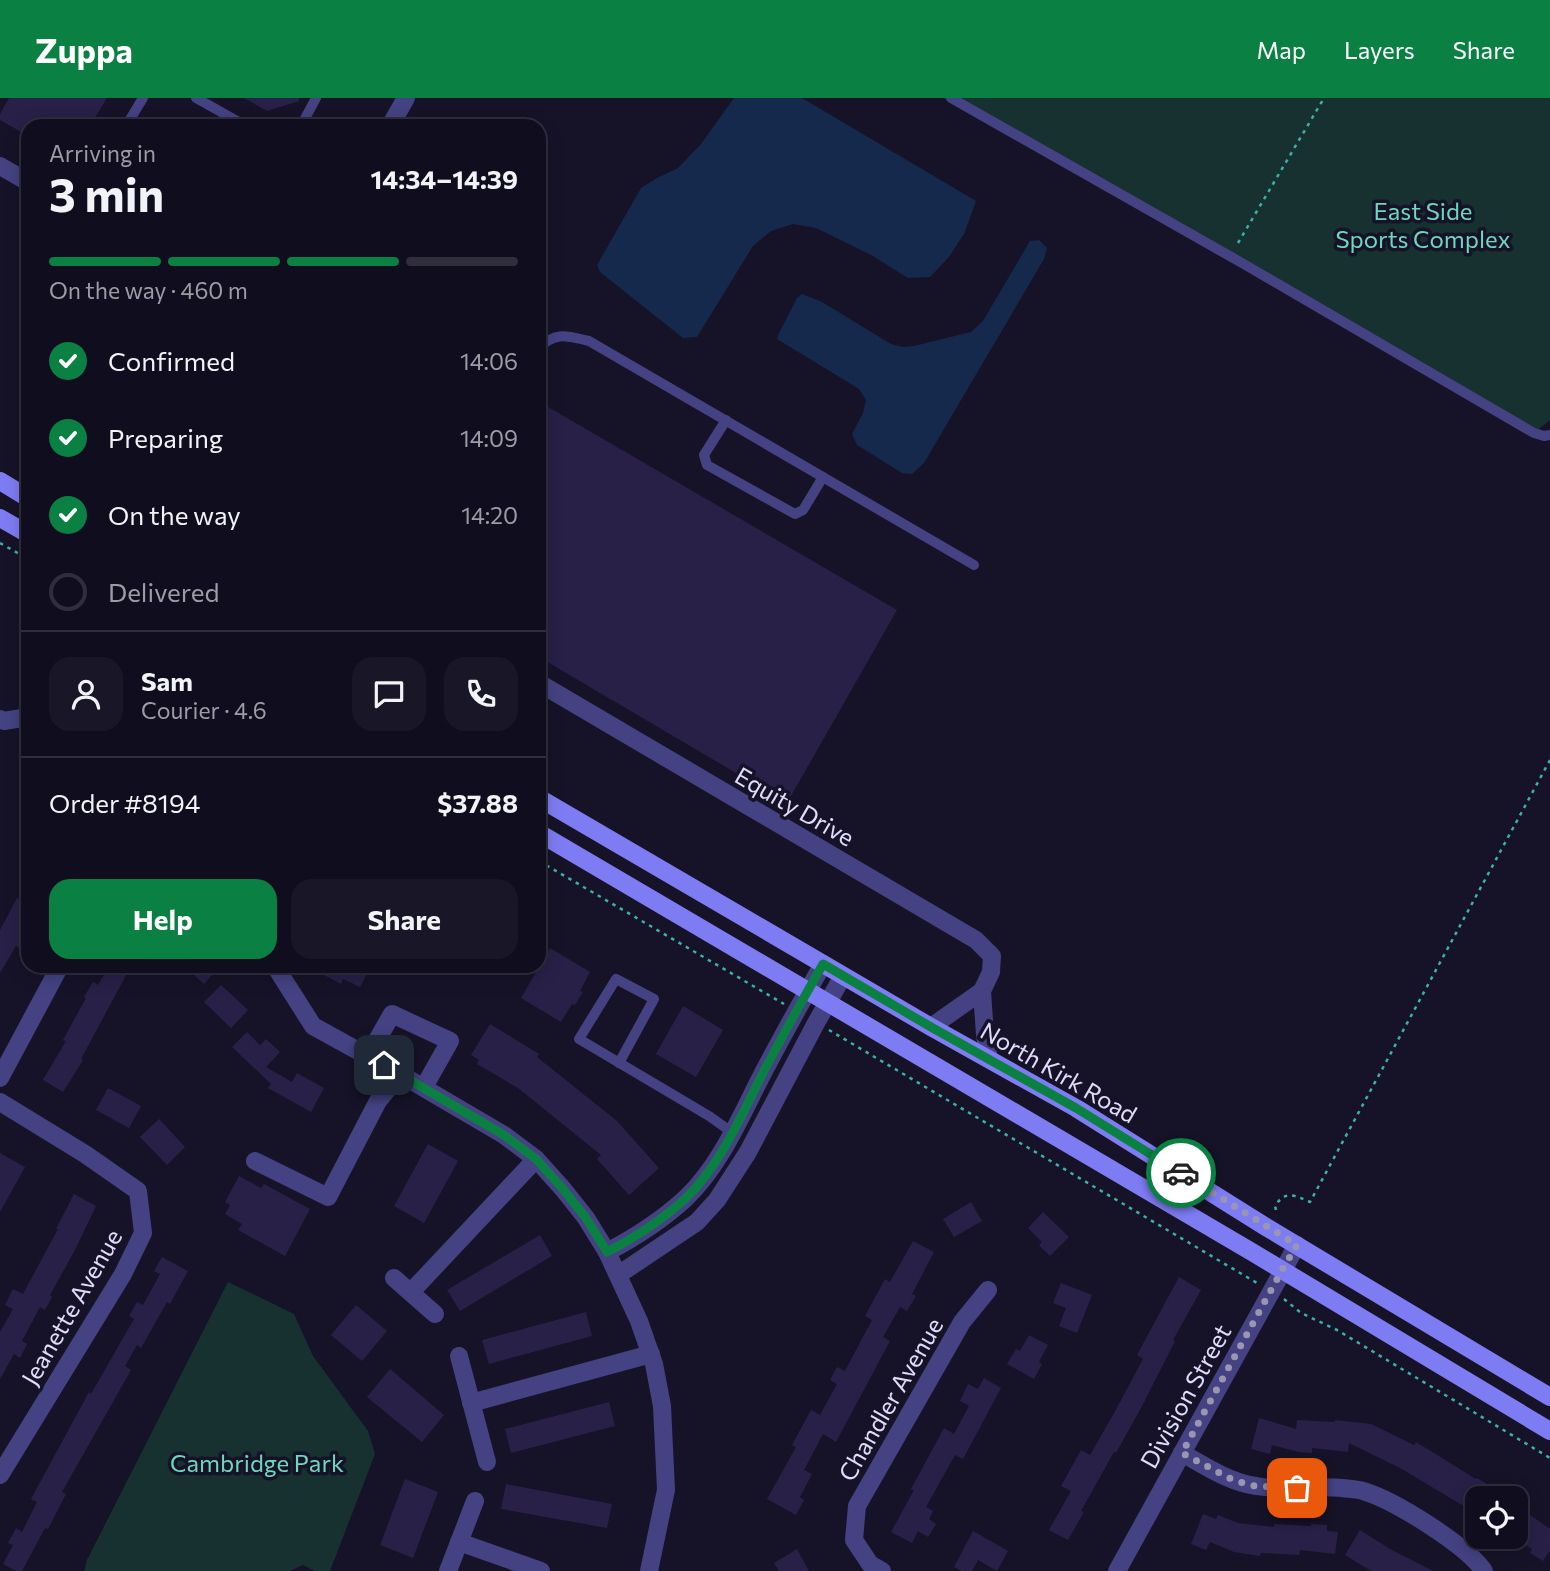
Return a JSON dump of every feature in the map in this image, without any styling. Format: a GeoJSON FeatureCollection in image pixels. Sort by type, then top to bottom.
{"type":"FeatureCollection","features":[{"type":"Feature","properties":{"kind":"main road"},"geometry":{"type":"LineString","coordinates":[[0,481],[21,494]]}},
{"type":"Feature","properties":{"kind":"main road"},"geometry":{"type":"LineString","coordinates":[[0,518],[21,530]]}},
{"type":"Feature","properties":{"kind":"main road","name":"North Kirk Road"},"geometry":{"type":"LineString","coordinates":[[546,802],[931,1027],[1076,1108],[1550,1397]]}},
{"type":"Feature","properties":{"kind":"main road"},"geometry":{"type":"LineString","coordinates":[[546,837],[1282,1270],[1550,1431]]}},
{"type":"Feature","properties":{"kind":"street"},"geometry":{"type":"LineString","coordinates":[[394,119],[406,98]]}},
{"type":"Feature","properties":{"kind":"street"},"geometry":{"type":"LineString","coordinates":[[0,166],[21,178]]}},
{"type":"Feature","properties":{"kind":"street","name":"Equity Drive"},"geometry":{"type":"LineString","coordinates":[[546,687],[976,940],[992,956],[991,972],[982,991],[989,1059]]}},
{"type":"Feature","properties":{"kind":"street"},"geometry":{"type":"LineString","coordinates":[[0,719],[4,721],[21,718]]}},
{"type":"Feature","properties":{"kind":"street"},"geometry":{"type":"LineString","coordinates":[[607,1252],[662,1219],[687,1197],[713,1167],[823,964]]}},
{"type":"Feature","properties":{"kind":"street"},"geometry":{"type":"LineString","coordinates":[[0,1078],[56,973]]}},
{"type":"Feature","properties":{"kind":"street"},"geometry":{"type":"LineString","coordinates":[[279,973],[313,1026],[400,1073],[504,1135],[536,1159],[586,1218],[607,1252],[639,1321],[654,1364],[662,1406],[666,1490],[649,1571]]}},
{"type":"Feature","properties":{"kind":"street"},"geometry":{"type":"LineString","coordinates":[[618,1275],[697,1222],[717,1200],[748,1152],[843,976]]}},
{"type":"Feature","properties":{"kind":"street"},"geometry":{"type":"LineString","coordinates":[[931,1027],[982,991]]}},
{"type":"Feature","properties":{"kind":"street"},"geometry":{"type":"LineString","coordinates":[[368,1056],[392,1014],[450,1041],[424,1087]]}},
{"type":"Feature","properties":{"kind":"street"},"geometry":{"type":"LineString","coordinates":[[255,1161],[328,1198],[378,1101],[400,1073]]}},
{"type":"Feature","properties":{"kind":"street","name":"Jeanette Avenue"},"geometry":{"type":"LineString","coordinates":[[0,1102],[85,1154],[138,1191],[143,1233],[123,1274],[0,1475]]}},
{"type":"Feature","properties":{"kind":"street"},"geometry":{"type":"LineString","coordinates":[[411,1292],[536,1159]]}},
{"type":"Feature","properties":{"kind":"street","name":"Division Street"},"geometry":{"type":"LineString","coordinates":[[1118,1571],[1297,1245]]}},
{"type":"Feature","properties":{"kind":"street"},"geometry":{"type":"LineString","coordinates":[[394,1278],[435,1314]]}},
{"type":"Feature","properties":{"kind":"street","name":"Chandler Avenue"},"geometry":{"type":"LineString","coordinates":[[882,1571],[870,1564],[854,1540],[857,1506],[962,1322],[988,1290]]}},
{"type":"Feature","properties":{"kind":"street"},"geometry":{"type":"LineString","coordinates":[[471,1403],[651,1354]]}},
{"type":"Feature","properties":{"kind":"street"},"geometry":{"type":"LineString","coordinates":[[458,1356],[487,1462]]}},
{"type":"Feature","properties":{"kind":"street"},"geometry":{"type":"LineString","coordinates":[[1182,1453],[1233,1480],[1255,1486],[1339,1487],[1363,1491],[1388,1502],[1452,1541],[1477,1561],[1484,1571]]}},
{"type":"Feature","properties":{"kind":"street"},"geometry":{"type":"LineString","coordinates":[[448,1571],[475,1501]]}},
{"type":"Feature","properties":{"kind":"street"},"geometry":{"type":"LineString","coordinates":[[459,1542],[541,1571]]}},
{"type":"Feature","properties":{"kind":"lane"},"geometry":{"type":"LineString","coordinates":[[130,119],[143,98]]}},
{"type":"Feature","properties":{"kind":"lane"},"geometry":{"type":"LineString","coordinates":[[196,98],[234,119]]}},
{"type":"Feature","properties":{"kind":"lane"},"geometry":{"type":"LineString","coordinates":[[305,119],[316,98]]}},
{"type":"Feature","properties":{"kind":"lane"},"geometry":{"type":"LineString","coordinates":[[950,98],[1242,263],[1534,433],[1550,435]]}},
{"type":"Feature","properties":{"kind":"lane"},"geometry":{"type":"LineString","coordinates":[[546,342],[565,335],[589,341],[974,565]]}},
{"type":"Feature","properties":{"kind":"lane"},"geometry":{"type":"LineString","coordinates":[[726,421],[704,455],[708,465],[794,514],[803,510],[823,477]]}},
{"type":"Feature","properties":{"kind":"lane"},"geometry":{"type":"LineString","coordinates":[[618,1063],[654,999],[615,979],[579,1039],[618,1063],[733,1133]]}},
{"type":"Feature","properties":{"kind":"path"},"geometry":{"type":"LineString","coordinates":[[1238,243],[1324,98]]}},
{"type":"Feature","properties":{"kind":"path"},"geometry":{"type":"LineString","coordinates":[[0,543],[21,555]]}},
{"type":"Feature","properties":{"kind":"path"},"geometry":{"type":"LineString","coordinates":[[1276,1210],[1277,1202],[1286,1195],[1310,1202],[1550,760]]}},
{"type":"Feature","properties":{"kind":"path"},"geometry":{"type":"LineString","coordinates":[[546,865],[796,1011]]}},
{"type":"Feature","properties":{"kind":"path"},"geometry":{"type":"LineString","coordinates":[[816,1023],[1271,1290],[1301,1312],[1338,1330],[1550,1458]]}},
{"type":"Feature","properties":{"kind":"path"},"geometry":{"type":"LineString","coordinates":[[1240,1273],[1242,1268]]}},
{"type":"Feature","properties":{"kind":"green space","name":"East Side Sports Complex"},"geometry":{"type":"Polygon","coordinates":[[[943,98],[1550,98],[1550,420],[1534,433],[943,98]]]}},
{"type":"Feature","properties":{"kind":"green space","name":"Cambridge Park"},"geometry":{"type":"Polygon","coordinates":[[[228,1282],[294,1314],[313,1356],[368,1431],[375,1454],[330,1571],[315,1571],[303,1565],[290,1571],[84,1571],[87,1560],[228,1282]]]}},
{"type":"Feature","properties":{"kind":"water"},"geometry":{"type":"Polygon","coordinates":[[[734,98],[802,98],[976,201],[964,234],[949,257],[930,277],[908,278],[871,255],[816,228],[793,224],[771,231],[753,246],[697,337],[683,338],[600,272],[597,265],[641,188],[678,168],[701,144],[734,98]]]}},
{"type":"Feature","properties":{"kind":"water"},"geometry":{"type":"Polygon","coordinates":[[[1039,240],[1047,248],[1044,259],[924,463],[912,474],[902,473],[857,445],[852,434],[863,413],[866,400],[859,389],[777,339],[797,298],[802,294],[822,302],[891,344],[903,347],[971,332],[983,321],[1030,241],[1039,240]]]}},
{"type":"Feature","properties":{"kind":"building"},"geometry":{"type":"Polygon","coordinates":[[[9,98],[107,98],[94,119],[21,119],[21,132],[0,120],[0,114],[9,98]]]}},
{"type":"Feature","properties":{"kind":"building"},"geometry":{"type":"Polygon","coordinates":[[[244,98],[299,98],[299,101],[267,111],[244,98]]]}},
{"type":"Feature","properties":{"kind":"building"},"geometry":{"type":"Polygon","coordinates":[[[546,406],[897,610],[787,803],[546,661],[546,406]]]}},
{"type":"Feature","properties":{"kind":"building"},"geometry":{"type":"Polygon","coordinates":[[[21,896],[21,949],[16,946],[0,973],[0,930],[17,898],[21,896]]]}},
{"type":"Feature","properties":{"kind":"building"},"geometry":{"type":"Polygon","coordinates":[[[550,948],[590,972],[580,991],[583,992],[561,1022],[521,998],[536,973],[546,973],[546,955],[550,948]]]}},
{"type":"Feature","properties":{"kind":"building"},"geometry":{"type":"Polygon","coordinates":[[[105,973],[127,973],[81,1059],[83,1060],[63,1092],[43,1080],[66,1041],[63,1040],[86,998],[84,997],[93,982],[98,985],[105,973]]]}},
{"type":"Feature","properties":{"kind":"building"},"geometry":{"type":"Polygon","coordinates":[[[192,973],[214,973],[204,984],[192,973]]]}},
{"type":"Feature","properties":{"kind":"building"},"geometry":{"type":"Polygon","coordinates":[[[367,973],[360,987],[343,979],[341,984],[324,975],[367,973]]]}},
{"type":"Feature","properties":{"kind":"building"},"geometry":{"type":"Polygon","coordinates":[[[221,985],[248,1010],[231,1028],[204,1002],[221,985]]]}},
{"type":"Feature","properties":{"kind":"building"},"geometry":{"type":"Polygon","coordinates":[[[683,1006],[723,1030],[696,1077],[656,1054],[683,1006]]]}},
{"type":"Feature","properties":{"kind":"building"},"geometry":{"type":"Polygon","coordinates":[[[490,1024],[539,1054],[537,1057],[617,1121],[659,1168],[629,1195],[597,1159],[601,1155],[518,1088],[477,1064],[479,1060],[471,1055],[490,1024]]]}},
{"type":"Feature","properties":{"kind":"building"},"geometry":{"type":"Polygon","coordinates":[[[247,1032],[260,1045],[266,1039],[280,1052],[266,1067],[292,1082],[297,1073],[324,1088],[311,1112],[268,1088],[271,1084],[232,1047],[247,1032]]]}},
{"type":"Feature","properties":{"kind":"building"},"geometry":{"type":"Polygon","coordinates":[[[108,1088],[141,1106],[129,1128],[96,1110],[108,1088]]]}},
{"type":"Feature","properties":{"kind":"building"},"geometry":{"type":"Polygon","coordinates":[[[159,1119],[185,1147],[167,1165],[140,1137],[159,1119]]]}},
{"type":"Feature","properties":{"kind":"building"},"geometry":{"type":"Polygon","coordinates":[[[428,1144],[458,1161],[424,1223],[394,1206],[428,1144]]]}},
{"type":"Feature","properties":{"kind":"building"},"geometry":{"type":"Polygon","coordinates":[[[0,1153],[25,1167],[0,1212],[0,1153]]]}},
{"type":"Feature","properties":{"kind":"building"},"geometry":{"type":"Polygon","coordinates":[[[239,1176],[261,1188],[264,1184],[310,1209],[285,1256],[238,1230],[242,1224],[225,1214],[230,1205],[225,1202],[239,1176]]]}},
{"type":"Feature","properties":{"kind":"building"},"geometry":{"type":"Polygon","coordinates":[[[74,1194],[96,1206],[50,1295],[52,1297],[45,1310],[40,1307],[22,1341],[27,1344],[20,1358],[14,1354],[0,1379],[0,1332],[13,1309],[5,1305],[13,1289],[23,1294],[74,1194]]]}},
{"type":"Feature","properties":{"kind":"building"},"geometry":{"type":"Polygon","coordinates":[[[971,1202],[982,1221],[954,1237],[943,1219],[971,1202]]]}},
{"type":"Feature","properties":{"kind":"building"},"geometry":{"type":"Polygon","coordinates":[[[1043,1212],[1069,1237],[1050,1256],[1039,1245],[1042,1242],[1028,1228],[1043,1212]]]}},
{"type":"Feature","properties":{"kind":"building"},"geometry":{"type":"Polygon","coordinates":[[[540,1235],[552,1256],[460,1311],[447,1290],[540,1235]]]}},
{"type":"Feature","properties":{"kind":"building"},"geometry":{"type":"Polygon","coordinates":[[[913,1241],[934,1252],[912,1294],[916,1296],[907,1311],[900,1307],[883,1337],[890,1341],[836,1442],[823,1434],[804,1470],[812,1474],[800,1497],[804,1500],[796,1515],[767,1499],[796,1447],[792,1445],[811,1410],[820,1415],[837,1384],[830,1380],[837,1367],[845,1371],[872,1320],[865,1316],[885,1279],[890,1282],[913,1241]]]}},
{"type":"Feature","properties":{"kind":"building"},"geometry":{"type":"Polygon","coordinates":[[[162,1257],[188,1271],[141,1348],[137,1345],[125,1366],[131,1370],[62,1492],[66,1494],[48,1529],[45,1528],[22,1571],[16,1571],[3,1564],[13,1545],[8,1543],[16,1528],[22,1532],[37,1502],[31,1499],[89,1392],[91,1394],[134,1319],[129,1316],[137,1302],[143,1305],[160,1274],[154,1271],[162,1257]]]}},
{"type":"Feature","properties":{"kind":"building"},"geometry":{"type":"Polygon","coordinates":[[[1179,1277],[1201,1290],[1173,1340],[1175,1341],[1141,1408],[1081,1511],[1084,1512],[1068,1540],[1049,1530],[1071,1491],[1061,1486],[1081,1450],[1090,1455],[1113,1415],[1143,1359],[1137,1355],[1179,1277]]]}},
{"type":"Feature","properties":{"kind":"building"},"geometry":{"type":"Polygon","coordinates":[[[1061,1283],[1092,1295],[1077,1333],[1059,1326],[1066,1308],[1053,1303],[1061,1283]]]}},
{"type":"Feature","properties":{"kind":"building"},"geometry":{"type":"Polygon","coordinates":[[[356,1305],[387,1331],[362,1361],[331,1335],[356,1305]]]}},
{"type":"Feature","properties":{"kind":"building"},"geometry":{"type":"Polygon","coordinates":[[[586,1312],[592,1336],[489,1364],[482,1340],[586,1312]]]}},
{"type":"Feature","properties":{"kind":"building"},"geometry":{"type":"Polygon","coordinates":[[[1029,1335],[1048,1345],[1034,1379],[1007,1364],[1016,1349],[1020,1351],[1029,1335]]]}},
{"type":"Feature","properties":{"kind":"building"},"geometry":{"type":"Polygon","coordinates":[[[390,1369],[444,1415],[422,1442],[367,1397],[390,1369]]]}},
{"type":"Feature","properties":{"kind":"building"},"geometry":{"type":"Polygon","coordinates":[[[984,1378],[1001,1388],[963,1459],[955,1455],[926,1507],[933,1511],[929,1519],[936,1524],[928,1537],[918,1531],[912,1543],[891,1532],[944,1428],[954,1434],[969,1406],[960,1401],[968,1384],[978,1389],[984,1378]]]}},
{"type":"Feature","properties":{"kind":"building"},"geometry":{"type":"Polygon","coordinates":[[[609,1402],[615,1426],[511,1453],[505,1429],[609,1402]]]}},
{"type":"Feature","properties":{"kind":"building"},"geometry":{"type":"Polygon","coordinates":[[[1259,1418],[1296,1429],[1297,1420],[1371,1424],[1414,1445],[1416,1442],[1490,1486],[1465,1486],[1465,1507],[1400,1468],[1349,1443],[1348,1452],[1312,1448],[1312,1453],[1299,1452],[1272,1445],[1270,1454],[1251,1449],[1259,1418]]]}},
{"type":"Feature","properties":{"kind":"building"},"geometry":{"type":"Polygon","coordinates":[[[405,1479],[438,1492],[413,1558],[380,1545],[405,1479]]]}},
{"type":"Feature","properties":{"kind":"building"},"geometry":{"type":"Polygon","coordinates":[[[506,1484],[612,1504],[607,1528],[501,1509],[506,1484]]]}},
{"type":"Feature","properties":{"kind":"building"},"geometry":{"type":"Polygon","coordinates":[[[1528,1513],[1550,1529],[1550,1550],[1543,1561],[1530,1553],[1532,1549],[1528,1547],[1528,1513]]]}},
{"type":"Feature","properties":{"kind":"building"},"geometry":{"type":"Polygon","coordinates":[[[1203,1514],[1216,1519],[1218,1515],[1238,1523],[1274,1527],[1274,1524],[1327,1525],[1327,1531],[1338,1532],[1335,1554],[1300,1550],[1299,1555],[1261,1553],[1260,1556],[1234,1552],[1210,1542],[1206,1550],[1191,1544],[1203,1514]]]}},
{"type":"Feature","properties":{"kind":"building"},"geometry":{"type":"Polygon","coordinates":[[[1360,1530],[1433,1571],[1371,1571],[1345,1555],[1360,1530]]]}},
{"type":"Feature","properties":{"kind":"building"},"geometry":{"type":"Polygon","coordinates":[[[973,1531],[1008,1551],[997,1571],[978,1560],[972,1571],[962,1571],[954,1567],[973,1531]]]}},
{"type":"Feature","properties":{"kind":"building"},"geometry":{"type":"Polygon","coordinates":[[[797,1549],[809,1571],[779,1571],[774,1563],[797,1549]]]}},
{"type":"Feature","properties":{"kind":"way so far"},"geometry":{"type":"LineString","coordinates":[[1181,1173],[1297,1245],[1182,1453],[1233,1480],[1255,1486],[1297,1488]]}},
{"type":"Feature","properties":{"kind":"route"},"geometry":{"type":"LineString","coordinates":[[384,1065],[504,1135],[536,1159],[586,1218],[607,1252],[662,1219],[687,1197],[713,1167],[823,964],[1076,1108],[1181,1173]]}}]}
